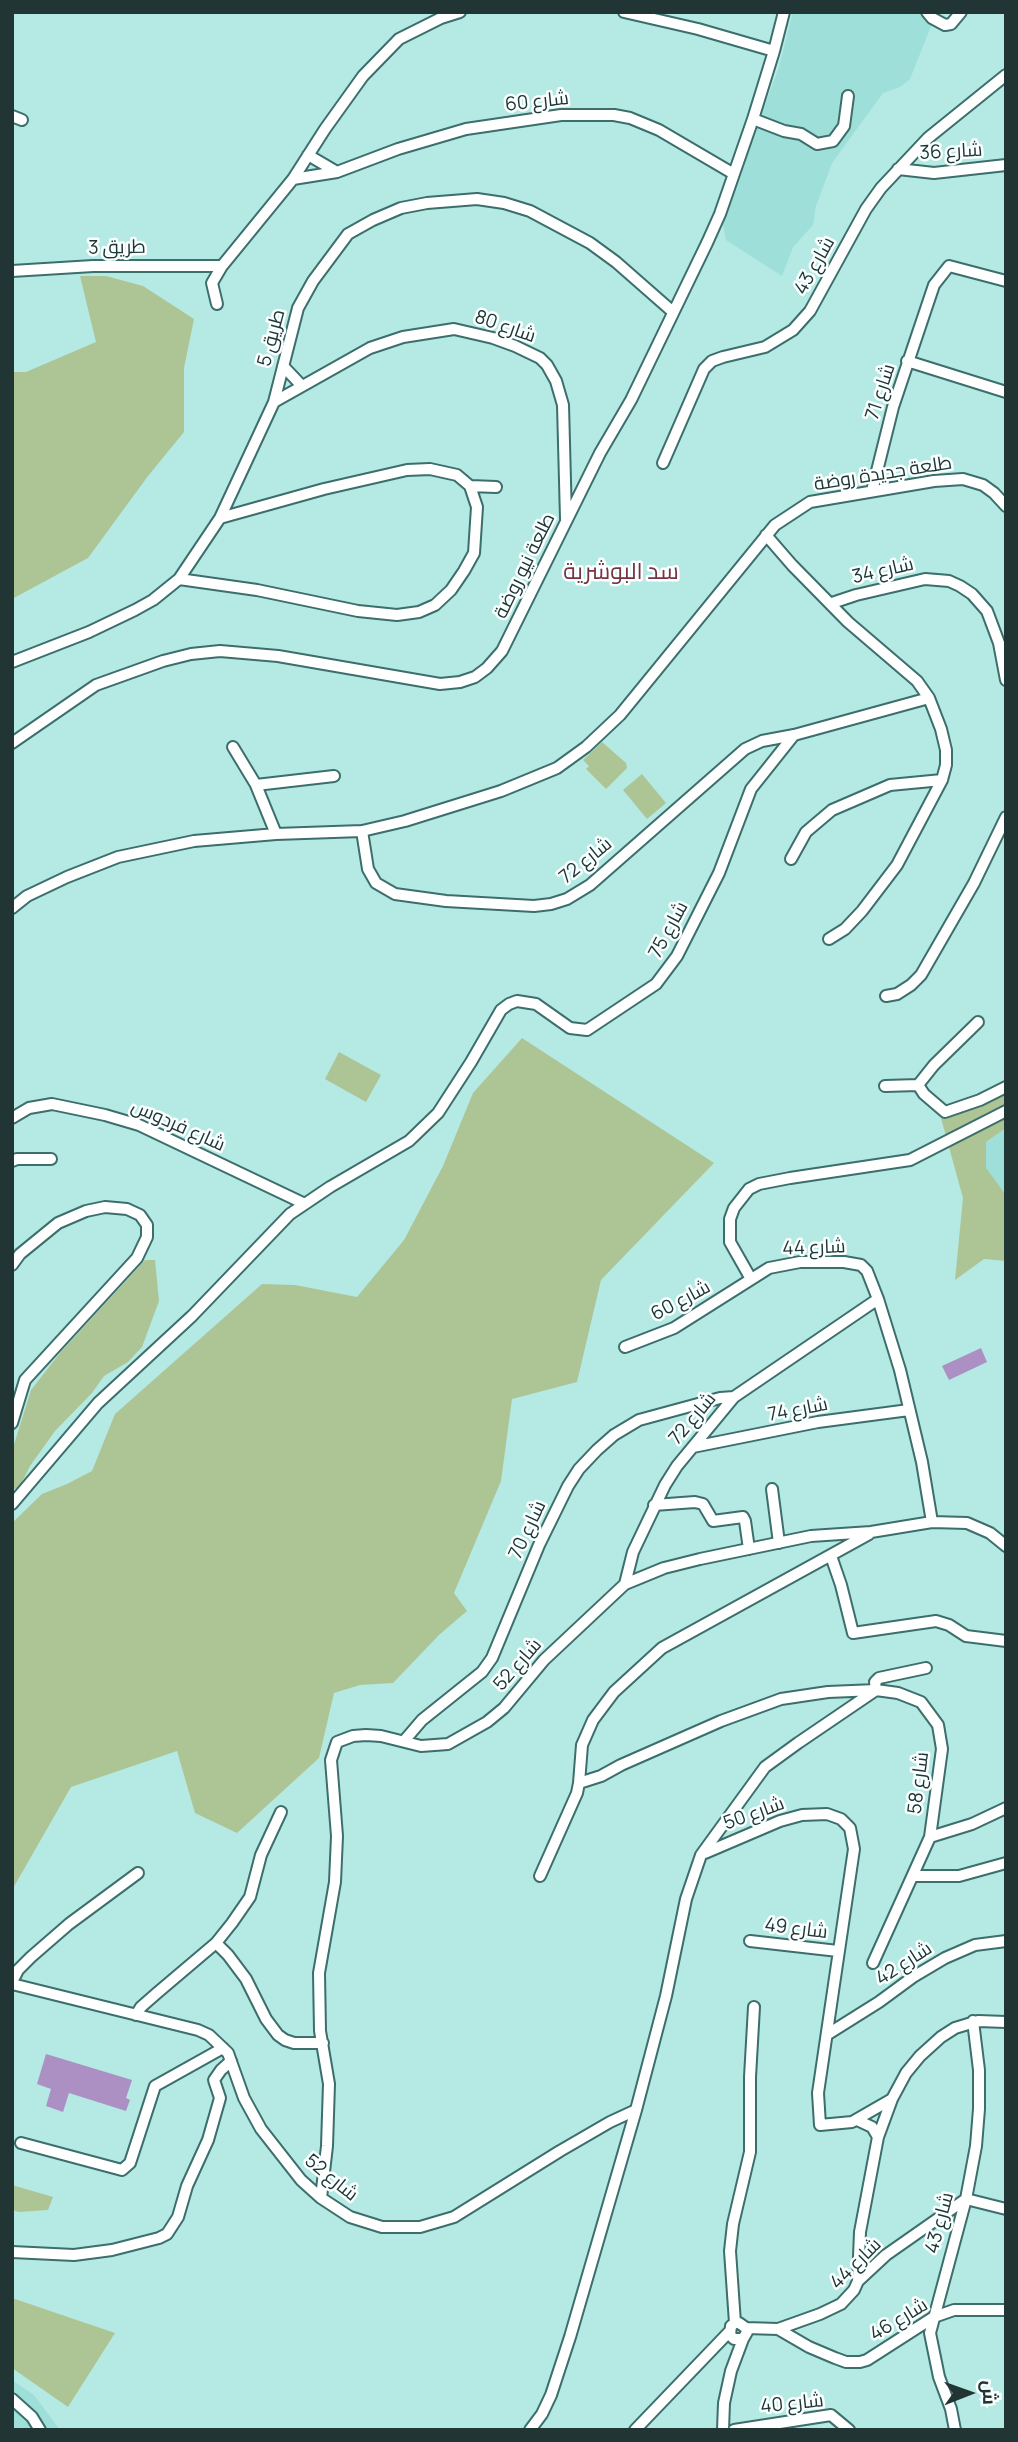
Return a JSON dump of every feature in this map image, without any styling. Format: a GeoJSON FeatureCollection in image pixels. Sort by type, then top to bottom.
{"type":"FeatureCollection","features":[{"type":"Feature","properties":{"kind":"street"},"geometry":{"type":"LineString","coordinates":[[217,304],[212,283],[222,266],[293,179],[353,88],[388,49],[415,30],[460,12]]}},
{"type":"Feature","properties":{"kind":"street"},"geometry":{"type":"LineString","coordinates":[[624,12],[698,29],[774,51]]}},
{"type":"Feature","properties":{"kind":"street","name":"طلعة نيو روضة"},"geometry":{"type":"LineString","coordinates":[[12,743],[96,685],[151,664],[191,654],[220,651],[278,656],[440,684],[475,677],[502,651],[600,453],[631,400],[720,214],[753,119],[784,12]]}},
{"type":"Feature","properties":{"kind":"street"},"geometry":{"type":"LineString","coordinates":[[927,12],[945,25],[951,24],[961,12]]}},
{"type":"Feature","properties":{"kind":"street","name":"شارع 43"},"geometry":{"type":"LineString","coordinates":[[663,463],[704,369],[712,361],[723,357],[765,347],[797,326],[820,294],[866,209],[898,169],[939,128],[1006,75]]}},
{"type":"Feature","properties":{"kind":"street"},"geometry":{"type":"LineString","coordinates":[[753,119],[784,131],[801,134],[817,144],[833,141],[844,126],[848,96]]}},
{"type":"Feature","properties":{"kind":"street","name":"شارع 60"},"geometry":{"type":"LineString","coordinates":[[293,179],[337,172],[398,149],[466,129],[530,118],[595,115],[614,115],[644,123],[734,174]]}},
{"type":"Feature","properties":{"kind":"street"},"geometry":{"type":"LineString","coordinates":[[308,155],[337,172]]}},
{"type":"Feature","properties":{"kind":"street","name":"شارع 36"},"geometry":{"type":"LineString","coordinates":[[898,169],[934,173],[1006,165]]}},
{"type":"Feature","properties":{"kind":"street","name":"طريق 5"},"geometry":{"type":"LineString","coordinates":[[12,662],[89,632],[135,610],[153,600],[179,579],[220,518],[274,402],[298,308],[313,281],[348,234],[401,208],[477,199],[504,203],[530,211],[590,243],[673,312]]}},
{"type":"Feature","properties":{"kind":"street","name":"طريق 3"},"geometry":{"type":"LineString","coordinates":[[12,271],[83,266],[222,266]]}},
{"type":"Feature","properties":{"kind":"street"},"geometry":{"type":"LineString","coordinates":[[907,362],[934,285],[949,266],[1006,281]]}},
{"type":"Feature","properties":{"kind":"street","name":"شارع 80"},"geometry":{"type":"LineString","coordinates":[[274,402],[370,348],[422,332],[454,329],[494,338],[534,355],[547,365],[556,381],[563,405],[566,521]]}},
{"type":"Feature","properties":{"kind":"street","name":"شارع 71"},"geometry":{"type":"LineString","coordinates":[[872,491],[907,362],[1006,392]]}},
{"type":"Feature","properties":{"kind":"street"},"geometry":{"type":"LineString","coordinates":[[283,366],[302,386]]}},
{"type":"Feature","properties":{"kind":"street"},"geometry":{"type":"LineString","coordinates":[[179,579],[257,590],[358,611],[397,615],[419,612],[435,605],[451,590],[474,553],[477,507],[470,486],[457,475],[430,469],[407,470],[276,501],[220,518]]}},
{"type":"Feature","properties":{"kind":"street","name":"طلعة جديدة روضة"},"geometry":{"type":"LineString","coordinates":[[766,535],[790,514],[810,502],[963,479],[983,485],[995,493],[1006,506]]}},
{"type":"Feature","properties":{"kind":"street"},"geometry":{"type":"LineString","coordinates":[[470,486],[496,487]]}},
{"type":"Feature","properties":{"kind":"street"},"geometry":{"type":"LineString","coordinates":[[12,908],[27,896],[118,857],[194,841],[276,834],[362,831],[405,821],[512,787],[557,768],[586,747],[620,715],[766,535],[848,622],[917,681],[929,698],[946,750],[942,780],[897,865],[862,911],[845,929],[829,939]]}},
{"type":"Feature","properties":{"kind":"street","name":"شارع 34"},"geometry":{"type":"LineString","coordinates":[[832,603],[925,579],[949,581],[961,586],[987,611],[999,643],[1006,680]]}},
{"type":"Feature","properties":{"kind":"street"},"geometry":{"type":"LineString","coordinates":[[911,704],[917,681]]}},
{"type":"Feature","properties":{"kind":"street"},"geometry":{"type":"LineString","coordinates":[[794,735],[929,698]]}},
{"type":"Feature","properties":{"kind":"street","name":"شارع 72"},"geometry":{"type":"LineString","coordinates":[[362,831],[368,869],[376,883],[395,894],[446,901],[534,906],[551,904],[567,899],[590,885],[745,749],[762,741],[794,735]]}},
{"type":"Feature","properties":{"kind":"street","name":"شارع 75"},"geometry":{"type":"LineString","coordinates":[[305,1204],[330,1186],[409,1141],[438,1113],[501,1010],[509,1004],[517,1001],[536,1004],[570,1028],[587,1030],[656,985],[677,956],[719,873],[751,789],[794,735]]}},
{"type":"Feature","properties":{"kind":"street"},"geometry":{"type":"LineString","coordinates":[[233,747],[256,785],[276,834]]}},
{"type":"Feature","properties":{"kind":"street"},"geometry":{"type":"LineString","coordinates":[[256,785],[334,776]]}},
{"type":"Feature","properties":{"kind":"street"},"geometry":{"type":"LineString","coordinates":[[791,859],[806,832],[832,810],[890,785],[942,780]]}},
{"type":"Feature","properties":{"kind":"street"},"geometry":{"type":"LineString","coordinates":[[886,996],[897,994],[921,975],[974,883],[1006,817]]}},
{"type":"Feature","properties":{"kind":"street"},"geometry":{"type":"LineString","coordinates":[[886,1086],[918,1085],[934,1065],[978,1022]]}},
{"type":"Feature","properties":{"kind":"street"},"geometry":{"type":"LineString","coordinates":[[918,1085],[924,1094],[945,1112],[980,1100],[1006,1087]]}},
{"type":"Feature","properties":{"kind":"street","name":"شارع فردوس"},"geometry":{"type":"LineString","coordinates":[[12,1118],[29,1108],[52,1104],[105,1115],[139,1125],[305,1204]]}},
{"type":"Feature","properties":{"kind":"street"},"geometry":{"type":"LineString","coordinates":[[751,1279],[730,1242],[730,1219],[734,1208],[749,1189],[759,1184],[790,1178],[910,1160],[1006,1111]]}},
{"type":"Feature","properties":{"kind":"street"},"geometry":{"type":"LineString","coordinates":[[12,1161],[51,1159]]}},
{"type":"Feature","properties":{"kind":"street"},"geometry":{"type":"LineString","coordinates":[[285,1194],[290,1214]]}},
{"type":"Feature","properties":{"kind":"street"},"geometry":{"type":"LineString","coordinates":[[12,1504],[98,1403],[192,1316],[290,1214],[305,1204]]}},
{"type":"Feature","properties":{"kind":"street"},"geometry":{"type":"LineString","coordinates":[[12,1265],[20,1254],[58,1223],[86,1211],[105,1207],[127,1209],[140,1215],[147,1226],[147,1237],[136,1258],[25,1380],[12,1423]]}},
{"type":"Feature","properties":{"kind":"street","name":"شارع 44"},"geometry":{"type":"LineString","coordinates":[[751,1279],[769,1268],[785,1264],[851,1263],[861,1265],[867,1270],[878,1299],[909,1410],[922,1462],[932,1522]]}},
{"type":"Feature","properties":{"kind":"street","name":"شارع 60"},"geometry":{"type":"LineString","coordinates":[[625,1347],[674,1328],[751,1279]]}},
{"type":"Feature","properties":{"kind":"street","name":"شارع 72"},"geometry":{"type":"LineString","coordinates":[[625,1584],[633,1552],[654,1505],[677,1465],[734,1396],[878,1299]]}},
{"type":"Feature","properties":{"kind":"street","name":"شارع 70"},"geometry":{"type":"LineString","coordinates":[[404,1741],[422,1720],[482,1672],[492,1658],[539,1545],[568,1486],[597,1450],[639,1420],[734,1396]]}},
{"type":"Feature","properties":{"kind":"street","name":"شارع 74"},"geometry":{"type":"LineString","coordinates":[[693,1447],[818,1422],[909,1410]]}},
{"type":"Feature","properties":{"kind":"street"},"geometry":{"type":"LineString","coordinates":[[772,1489],[779,1543]]}},
{"type":"Feature","properties":{"kind":"street"},"geometry":{"type":"LineString","coordinates":[[654,1505],[695,1502],[703,1504],[713,1521],[743,1517],[749,1549]]}},
{"type":"Feature","properties":{"kind":"street","name":"شارع 52"},"geometry":{"type":"LineString","coordinates":[[323,2043],[320,2031],[319,1973],[335,1882],[337,1850],[332,1752],[337,1742],[353,1736],[381,1735],[429,1747],[448,1744],[487,1722],[520,1690],[544,1660],[625,1584],[664,1568],[811,1536],[871,1532],[932,1522],[967,1524],[990,1533],[1006,1546]]}},
{"type":"Feature","properties":{"kind":"street"},"geometry":{"type":"LineString","coordinates":[[540,1876],[577,1793],[581,1753],[587,1732],[602,1707],[630,1676],[662,1648],[871,1532]]}},
{"type":"Feature","properties":{"kind":"street"},"geometry":{"type":"LineString","coordinates":[[831,1556],[855,1633],[936,1621],[967,1636],[1006,1641]]}},
{"type":"Feature","properties":{"kind":"street","name":"شارع 50"},"geometry":{"type":"LineString","coordinates":[[701,1855],[765,1768],[876,1690],[875,1682],[879,1678],[926,1668]]}},
{"type":"Feature","properties":{"kind":"street","name":"شارع 58"},"geometry":{"type":"LineString","coordinates":[[579,1783],[601,1776],[711,1725],[781,1699],[837,1691],[876,1690],[898,1693],[921,1702],[938,1725],[942,1749],[930,1837],[873,1963]]}},
{"type":"Feature","properties":{"kind":"street"},"geometry":{"type":"LineString","coordinates":[[930,1837],[972,1824],[1006,1808]]}},
{"type":"Feature","properties":{"kind":"street"},"geometry":{"type":"LineString","coordinates":[[136,2015],[141,2007],[216,1944],[250,1897],[261,1855],[281,1812]]}},
{"type":"Feature","properties":{"kind":"street","name":"شارع 50"},"geometry":{"type":"LineString","coordinates":[[701,1855],[780,1821],[802,1815],[827,1814],[841,1819],[850,1828],[854,1849],[818,2093],[820,2125],[845,2124],[857,2120],[892,2099]]}},
{"type":"Feature","properties":{"kind":"street"},"geometry":{"type":"LineString","coordinates":[[530,2430],[542,2414],[556,2384],[636,2110],[666,1996],[686,1899],[701,1855]]}},
{"type":"Feature","properties":{"kind":"street"},"geometry":{"type":"LineString","coordinates":[[914,1876],[959,1876],[1006,1864]]}},
{"type":"Feature","properties":{"kind":"street"},"geometry":{"type":"LineString","coordinates":[[12,1983],[18,1970],[31,1957],[69,1924],[138,1873]]}},
{"type":"Feature","properties":{"kind":"street","name":"شارع 49"},"geometry":{"type":"LineString","coordinates":[[750,1941],[838,1951]]}},
{"type":"Feature","properties":{"kind":"street","name":"شارع 42"},"geometry":{"type":"LineString","coordinates":[[828,2034],[945,1958],[975,1945],[1006,1941]]}},
{"type":"Feature","properties":{"kind":"street"},"geometry":{"type":"LineString","coordinates":[[216,1944],[246,1979],[266,2019],[278,2035],[295,2043],[323,2043],[329,2084],[327,2146],[321,2198]]}},
{"type":"Feature","properties":{"kind":"street","name":"شارع 52"},"geometry":{"type":"LineString","coordinates":[[12,1983],[209,2035],[232,2061],[244,2098],[261,2129],[293,2171],[321,2198],[350,2217],[382,2227],[420,2227],[454,2217],[610,2122],[636,2110]]}},
{"type":"Feature","properties":{"kind":"street"},"geometry":{"type":"LineString","coordinates":[[723,2430],[724,2403],[738,2330],[730,2251],[733,2224],[750,2152],[754,2007]]}},
{"type":"Feature","properties":{"kind":"street"},"geometry":{"type":"LineString","coordinates":[[859,2281],[860,2232],[878,2137],[892,2099],[906,2073],[920,2056],[955,2028],[973,2021],[1006,2022]]}},
{"type":"Feature","properties":{"kind":"street","name":"شارع 43"},"geometry":{"type":"LineString","coordinates":[[955,2430],[951,2409],[939,2377],[930,2333],[974,2160],[979,2109],[979,2070],[973,2021]]}},
{"type":"Feature","properties":{"kind":"street"},"geometry":{"type":"LineString","coordinates":[[21,2143],[122,2170],[130,2163],[155,2086],[223,2048]]}},
{"type":"Feature","properties":{"kind":"street"},"geometry":{"type":"LineString","coordinates":[[12,2252],[74,2255],[112,2250],[167,2234],[178,2217],[187,2186],[208,2140],[220,2098],[214,2080],[232,2061]]}},
{"type":"Feature","properties":{"kind":"street"},"geometry":{"type":"LineString","coordinates":[[857,2120],[872,2127],[878,2137]]}},
{"type":"Feature","properties":{"kind":"street"},"geometry":{"type":"LineString","coordinates":[[965,2199],[1006,2209]]}},
{"type":"Feature","properties":{"kind":"street","name":"شارع 44"},"geometry":{"type":"LineString","coordinates":[[738,2330],[778,2329],[841,2304],[859,2281],[886,2255],[965,2199]]}},
{"type":"Feature","properties":{"kind":"street","name":"شارع 46"},"geometry":{"type":"LineString","coordinates":[[778,2329],[809,2347],[854,2363],[867,2360],[934,2317],[954,2310],[1006,2310]]}},
{"type":"Feature","properties":{"kind":"street"},"geometry":{"type":"LineString","coordinates":[[635,2430],[712,2350],[738,2330]]}},
{"type":"Feature","properties":{"kind":"street"},"geometry":{"type":"LineString","coordinates":[[12,2399],[32,2417],[40,2430]]}},
{"type":"Feature","properties":{"kind":"street","name":"شارع 40"},"geometry":{"type":"LineString","coordinates":[[734,2430],[831,2415],[849,2430]]}},
{"type":"Feature","properties":{"kind":"shaded area"},"geometry":{"type":"Polygon","coordinates":[[[793,12],[921,12],[931,26],[910,79],[900,87],[883,93],[832,163],[816,206],[813,225],[793,247],[782,276],[726,240],[722,221],[779,67],[793,12]]]}},
{"type":"Feature","properties":{"kind":"shaded area"},"geometry":{"type":"Polygon","coordinates":[[[1006,1128],[1006,1195],[986,1169],[986,1142],[1006,1128]]]}},
{"type":"Feature","properties":{"kind":"shaded area"},"geometry":{"type":"Polygon","coordinates":[[[981,1348],[987,1362],[949,1380],[942,1366],[981,1348]]]}},
{"type":"Feature","properties":{"kind":"shaded area"},"geometry":{"type":"Polygon","coordinates":[[[46,2054],[132,2080],[126,2098],[130,2100],[126,2111],[69,2093],[63,2112],[46,2106],[51,2089],[37,2084],[46,2054]]]}},
{"type":"Feature","properties":{"kind":"shaded area"},"geometry":{"type":"Polygon","coordinates":[[[12,2380],[34,2395],[60,2430],[12,2430],[12,2380]]]}},
{"type":"Feature","properties":{"kind":"green space"},"geometry":{"type":"Polygon","coordinates":[[[80,276],[106,276],[143,286],[194,319],[184,368],[184,432],[88,558],[12,599],[12,372],[26,372],[96,342],[80,276]]]}},
{"type":"Feature","properties":{"kind":"green space"},"geometry":{"type":"Polygon","coordinates":[[[602,742],[626,763],[627,768],[606,789],[586,769],[589,766],[583,760],[602,742]]]}},
{"type":"Feature","properties":{"kind":"green space"},"geometry":{"type":"Polygon","coordinates":[[[642,774],[666,803],[647,819],[623,790],[642,774]]]}},
{"type":"Feature","properties":{"kind":"green space"},"geometry":{"type":"Polygon","coordinates":[[[522,1038],[714,1163],[601,1280],[577,1382],[512,1399],[501,1481],[454,1593],[467,1611],[439,1635],[393,1683],[360,1685],[334,1693],[319,1758],[237,1833],[195,1813],[177,1751],[71,1787],[12,1890],[12,1523],[42,1494],[92,1471],[115,1414],[262,1284],[295,1285],[357,1297],[404,1240],[443,1166],[473,1093],[522,1038]]]}},
{"type":"Feature","properties":{"kind":"green space"},"geometry":{"type":"Polygon","coordinates":[[[339,1052],[381,1075],[366,1102],[325,1079],[339,1052]]]}},
{"type":"Feature","properties":{"kind":"green space"},"geometry":{"type":"Polygon","coordinates":[[[1006,1089],[1006,1128],[986,1142],[986,1168],[1006,1195],[1006,1261],[984,1259],[955,1280],[963,1198],[941,1118],[1006,1089]]]}},
{"type":"Feature","properties":{"kind":"green space"},"geometry":{"type":"Polygon","coordinates":[[[145,1260],[155,1260],[159,1301],[142,1347],[128,1362],[104,1376],[92,1393],[55,1431],[30,1466],[19,1488],[12,1489],[12,1451],[31,1390],[60,1353],[145,1260]]]}},
{"type":"Feature","properties":{"kind":"green space"},"geometry":{"type":"Polygon","coordinates":[[[12,2185],[53,2197],[48,2210],[12,2210],[12,2185]]]}},
{"type":"Feature","properties":{"kind":"green space"},"geometry":{"type":"Polygon","coordinates":[[[12,2298],[115,2333],[68,2407],[12,2368],[12,2298]]]}},
{"type":"Feature","properties":{"kind":"district","name":"سد البوشرية"},"geometry":{"type":"Point","coordinates":[621,573]}}]}
